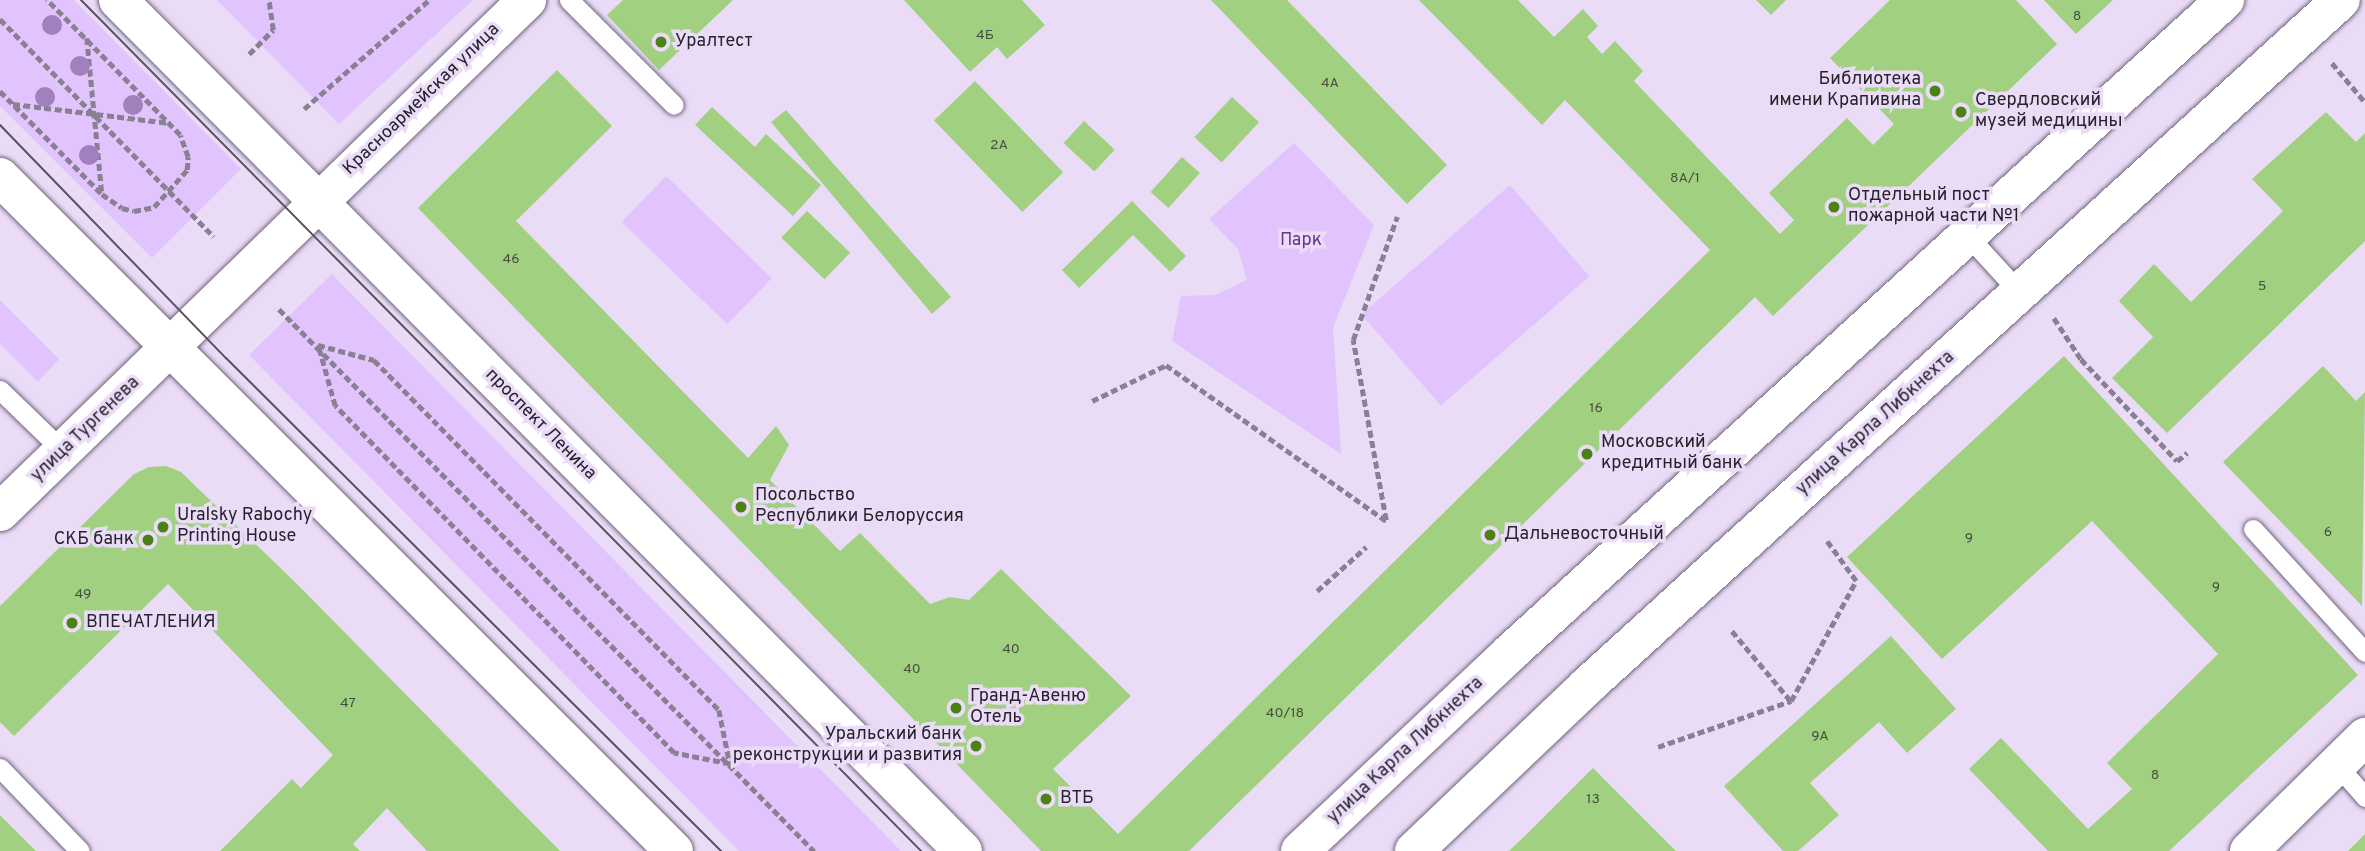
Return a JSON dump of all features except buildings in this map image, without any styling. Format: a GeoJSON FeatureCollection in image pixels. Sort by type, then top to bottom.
{"type":"FeatureCollection","features":[{"type":"Feature","properties":{"kind":"main road","name":"проспект Ленина"},"geometry":{"type":"LineString","coordinates":[[118,0],[963,851]]}},
{"type":"Feature","properties":{"kind":"main road","name":"Красноармейская улица"},"geometry":{"type":"LineString","coordinates":[[171,347],[527,0]]}},
{"type":"Feature","properties":{"kind":"main road","name":"улица Карла Либкнехта"},"geometry":{"type":"LineString","coordinates":[[1300,851],[2225,0]]}},
{"type":"Feature","properties":{"kind":"main road","name":"улица Карла Либкнехта"},"geometry":{"type":"LineString","coordinates":[[1414,851],[1596,677],[2021,294],[2341,0]]}},
{"type":"Feature","properties":{"kind":"main road"},"geometry":{"type":"LineString","coordinates":[[0,177],[674,851]]}},
{"type":"Feature","properties":{"kind":"main road","name":"улица Тургенева"},"geometry":{"type":"LineString","coordinates":[[0,512],[171,347]]}},
{"type":"Feature","properties":{"kind":"main road"},"geometry":{"type":"LineString","coordinates":[[2249,851],[2365,737]]}},
{"type":"Feature","properties":{"kind":"lane"},"geometry":{"type":"LineString","coordinates":[[569,0],[674,105]]}},
{"type":"Feature","properties":{"kind":"lane"},"geometry":{"type":"LineString","coordinates":[[1967,235],[2021,294]]}},
{"type":"Feature","properties":{"kind":"lane"},"geometry":{"type":"LineString","coordinates":[[0,390],[64,452]]}},
{"type":"Feature","properties":{"kind":"lane"},"geometry":{"type":"LineString","coordinates":[[2253,529],[2365,652]]}},
{"type":"Feature","properties":{"kind":"lane"},"geometry":{"type":"LineString","coordinates":[[2337,765],[2365,797]]}},
{"type":"Feature","properties":{"kind":"lane"},"geometry":{"type":"LineString","coordinates":[[0,768],[80,851]]}},
{"type":"Feature","properties":{"kind":"path"},"geometry":{"type":"LineString","coordinates":[[0,91],[102,194],[122,208],[144,211],[170,190],[187,170],[188,157],[171,123],[47,0]]}},
{"type":"Feature","properties":{"kind":"path"},"geometry":{"type":"LineString","coordinates":[[249,54],[273,30],[270,0]]}},
{"type":"Feature","properties":{"kind":"path"},"geometry":{"type":"LineString","coordinates":[[304,109],[429,0]]}},
{"type":"Feature","properties":{"kind":"path"},"geometry":{"type":"LineString","coordinates":[[0,19],[214,237]]}},
{"type":"Feature","properties":{"kind":"path"},"geometry":{"type":"LineString","coordinates":[[86,38],[102,194]]}},
{"type":"Feature","properties":{"kind":"path"},"geometry":{"type":"LineString","coordinates":[[2332,63],[2365,102]]}},
{"type":"Feature","properties":{"kind":"path"},"geometry":{"type":"LineString","coordinates":[[13,104],[171,123]]}},
{"type":"Feature","properties":{"kind":"path"},"geometry":{"type":"LineString","coordinates":[[1092,401],[1166,365],[1386,521],[1353,340],[1397,217]]}},
{"type":"Feature","properties":{"kind":"path"},"geometry":{"type":"LineString","coordinates":[[279,309],[318,345],[814,851]]}},
{"type":"Feature","properties":{"kind":"path"},"geometry":{"type":"LineString","coordinates":[[2054,318],[2081,359],[2177,461],[2187,453]]}},
{"type":"Feature","properties":{"kind":"path"},"geometry":{"type":"LineString","coordinates":[[318,345],[335,406],[674,753],[730,765]]}},
{"type":"Feature","properties":{"kind":"path"},"geometry":{"type":"LineString","coordinates":[[318,345],[374,360],[719,710],[730,765]]}},
{"type":"Feature","properties":{"kind":"path"},"geometry":{"type":"LineString","coordinates":[[1658,747],[1791,701],[1856,581],[1826,540]]}},
{"type":"Feature","properties":{"kind":"path"},"geometry":{"type":"LineString","coordinates":[[1317,591],[1366,547]]}},
{"type":"Feature","properties":{"kind":"path"},"geometry":{"type":"LineString","coordinates":[[1732,631],[1791,701]]}},
{"type":"Feature","properties":{"kind":"green space"},"geometry":{"type":"Polygon","coordinates":[[[0,0],[74,0],[241,169],[152,258],[0,106],[0,0]]]}},
{"type":"Feature","properties":{"kind":"green space"},"geometry":{"type":"Polygon","coordinates":[[[217,0],[473,0],[339,124],[217,0]]]}},
{"type":"Feature","properties":{"kind":"green space","name":"Парк"},"geometry":{"type":"Polygon","coordinates":[[[1294,143],[1374,225],[1333,328],[1341,454],[1172,341],[1181,296],[1215,295],[1247,280],[1238,249],[1209,219],[1294,143]]]}},
{"type":"Feature","properties":{"kind":"green space"},"geometry":{"type":"Polygon","coordinates":[[[666,176],[772,278],[727,324],[622,222],[666,176]]]}},
{"type":"Feature","properties":{"kind":"green space"},"geometry":{"type":"Polygon","coordinates":[[[1510,185],[1589,276],[1441,406],[1361,314],[1510,185]]]}},
{"type":"Feature","properties":{"kind":"green space"},"geometry":{"type":"Polygon","coordinates":[[[332,274],[901,851],[739,851],[249,355],[332,274]]]}},
{"type":"Feature","properties":{"kind":"green space"},"geometry":{"type":"Polygon","coordinates":[[[0,300],[59,359],[38,382],[0,344],[0,300]]]}},
{"type":"Feature","properties":{"kind":"tram line"},"geometry":{"type":"LineString","coordinates":[[81,0],[921,851]]}},
{"type":"Feature","properties":{"kind":"tram line"},"geometry":{"type":"LineString","coordinates":[[0,125],[226,358],[721,851]]}},
{"type":"Feature","properties":{"kind":"place","name":"Уралтест"},"geometry":{"type":"Point","coordinates":[661,42]}},
{"type":"Feature","properties":{"kind":"place","name":"Библиотека имени Крапивина"},"geometry":{"type":"Point","coordinates":[1935,91]}},
{"type":"Feature","properties":{"kind":"place","name":"Свердловский музей медицины"},"geometry":{"type":"Point","coordinates":[1961,112]}},
{"type":"Feature","properties":{"kind":"place","name":"Отдельный пост пожарной части №1"},"geometry":{"type":"Point","coordinates":[1834,207]}},
{"type":"Feature","properties":{"kind":"place","name":"Московский кредитный банк"},"geometry":{"type":"Point","coordinates":[1587,454]}},
{"type":"Feature","properties":{"kind":"place","name":"Посольство Республики Белоруссия"},"geometry":{"type":"Point","coordinates":[741,507]}},
{"type":"Feature","properties":{"kind":"place","name":"Uralsky Rabochy Printing House"},"geometry":{"type":"Point","coordinates":[163,527]}},
{"type":"Feature","properties":{"kind":"place","name":"Дальневосточный"},"geometry":{"type":"Point","coordinates":[1490,535]}},
{"type":"Feature","properties":{"kind":"place","name":"СКБ банк"},"geometry":{"type":"Point","coordinates":[148,540]}},
{"type":"Feature","properties":{"kind":"place","name":"ВПЕЧАТЛЕНИЯ"},"geometry":{"type":"Point","coordinates":[72,623]}},
{"type":"Feature","properties":{"kind":"place","name":"Гранд-Авеню Отель"},"geometry":{"type":"Point","coordinates":[956,708]}},
{"type":"Feature","properties":{"kind":"place","name":"Уральский банк реконструкции и развития"},"geometry":{"type":"Point","coordinates":[976,746]}},
{"type":"Feature","properties":{"kind":"place","name":"ВТБ"},"geometry":{"type":"Point","coordinates":[1046,799]}}]}
